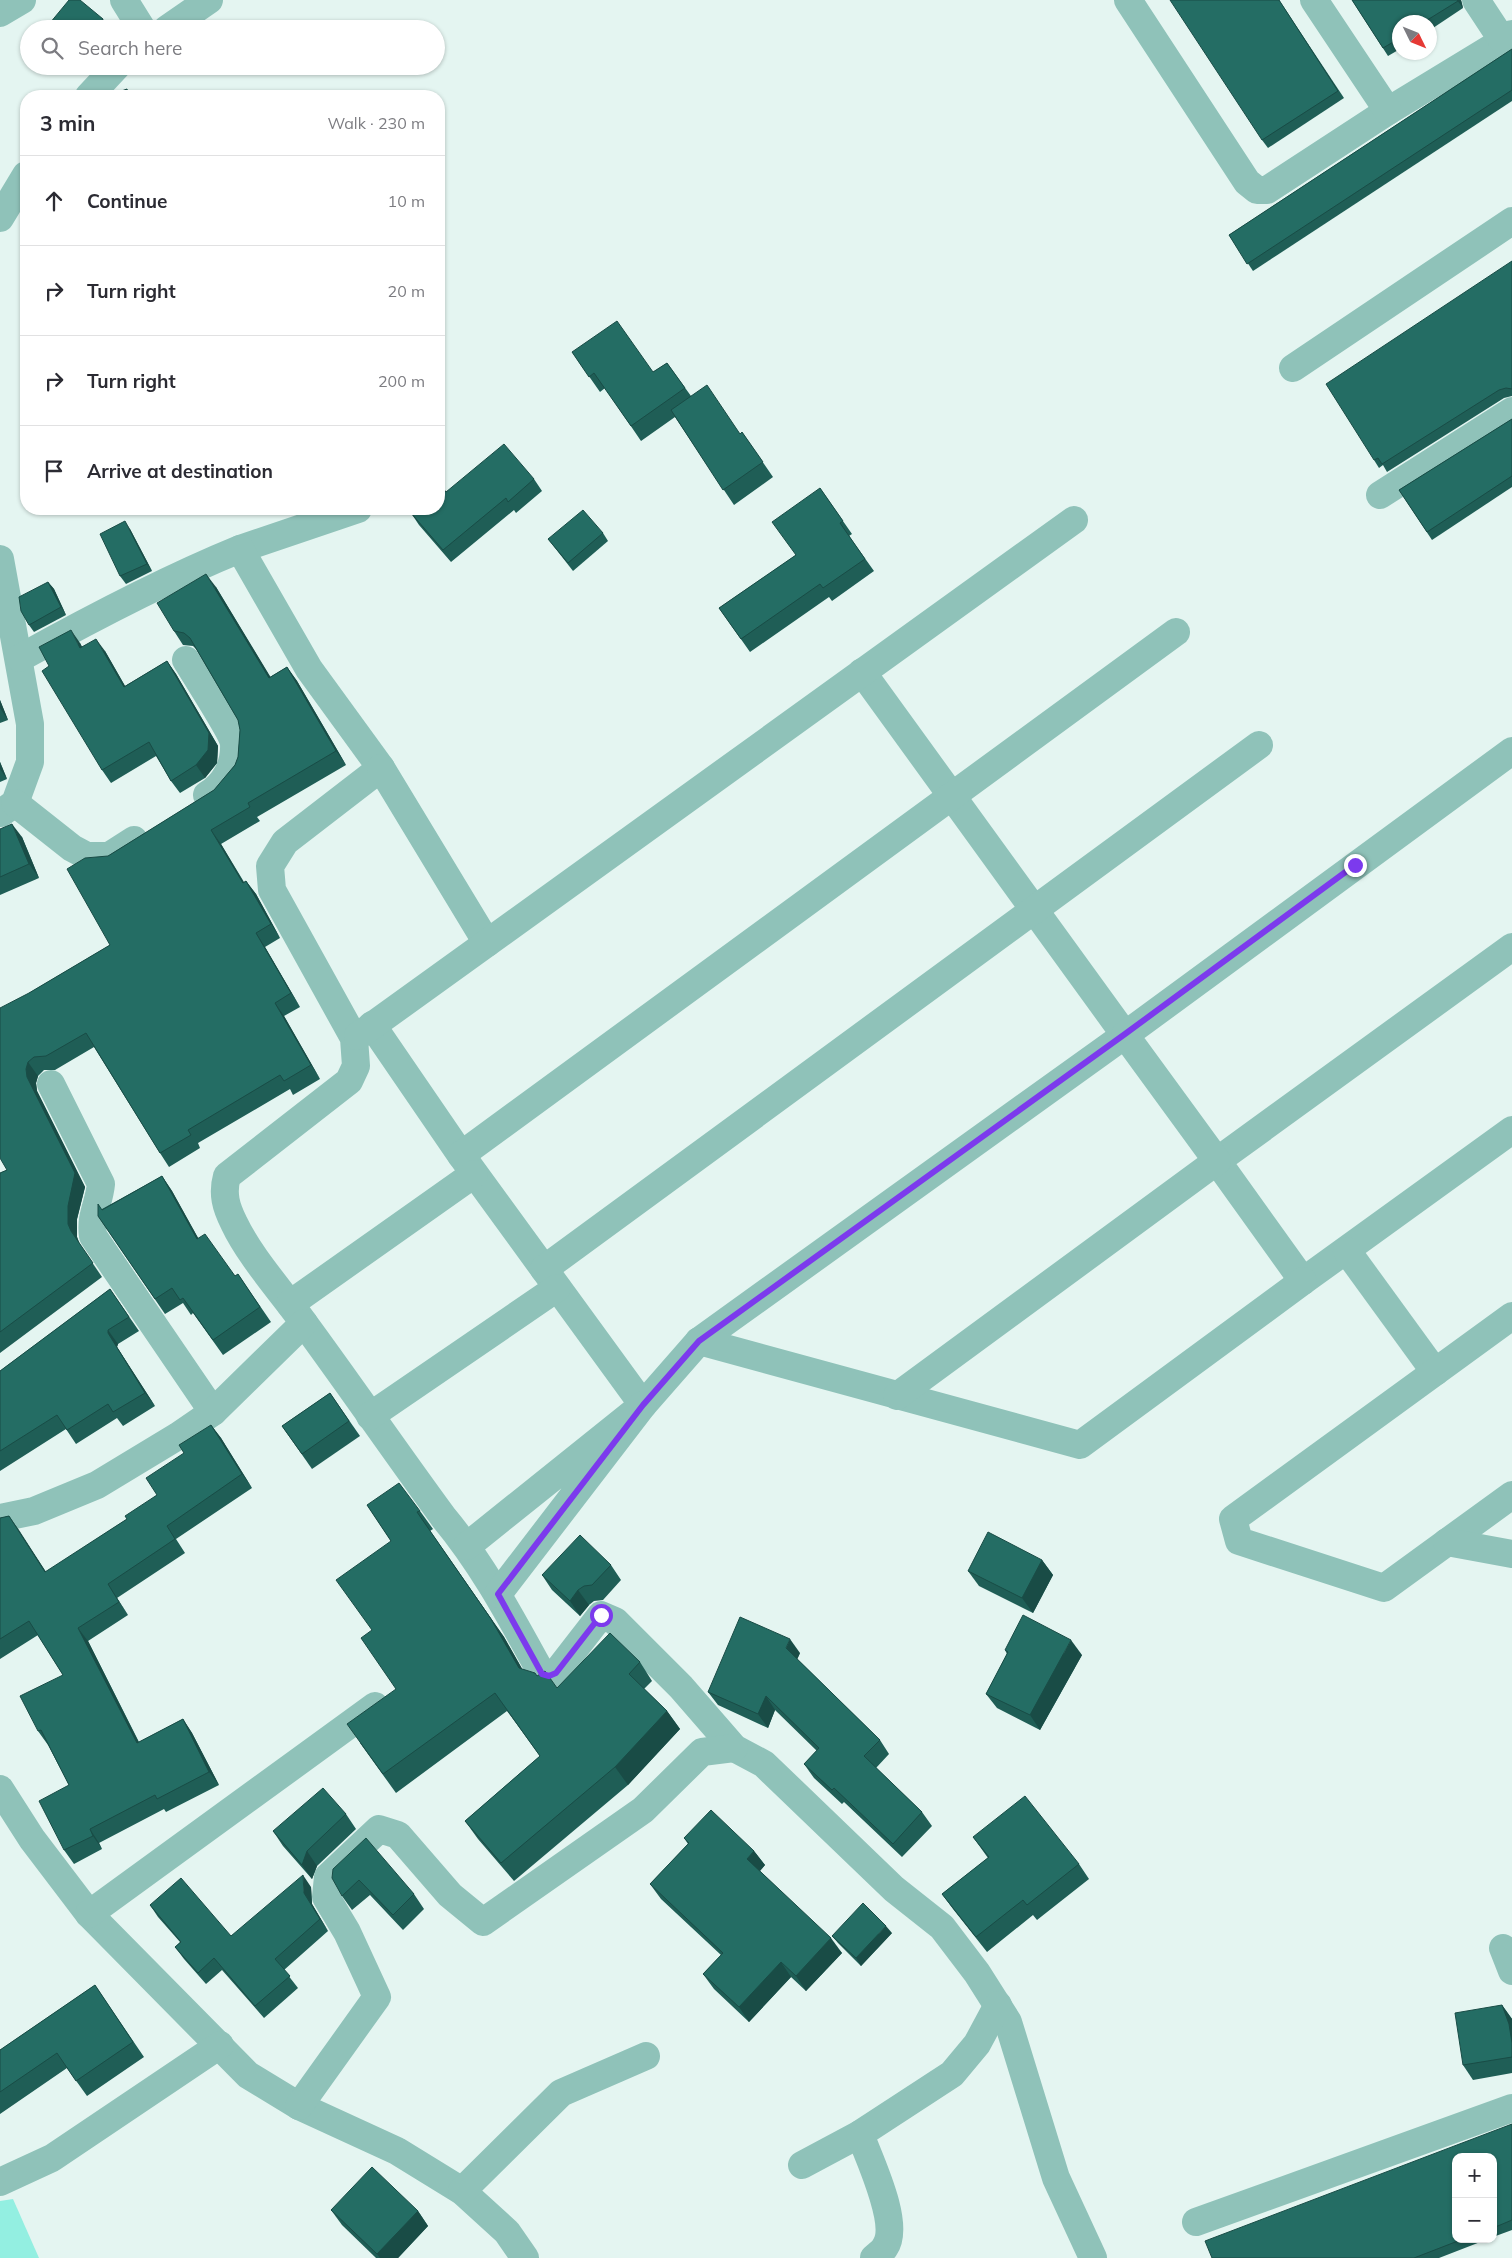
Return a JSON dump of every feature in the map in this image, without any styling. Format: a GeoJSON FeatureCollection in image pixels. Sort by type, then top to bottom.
{"type":"FeatureCollection","features":[{"type":"Feature","properties":{"kind":"street"},"geometry":{"type":"LineString","coordinates":[[0,12],[22,0]]}},
{"type":"Feature","properties":{"kind":"street"},"geometry":{"type":"LineString","coordinates":[[124,0],[136,20]]}},
{"type":"Feature","properties":{"kind":"street"},"geometry":{"type":"LineString","coordinates":[[180,20],[209,0]]}},
{"type":"Feature","properties":{"kind":"street"},"geometry":{"type":"LineString","coordinates":[[1128,0],[1248,182],[1257,190],[1267,190],[1388,110],[1507,38],[1476,0]]}},
{"type":"Feature","properties":{"kind":"street"},"geometry":{"type":"LineString","coordinates":[[1314,0],[1388,110]]}},
{"type":"Feature","properties":{"kind":"street"},"geometry":{"type":"LineString","coordinates":[[96,90],[110,75]]}},
{"type":"Feature","properties":{"kind":"street"},"geometry":{"type":"LineString","coordinates":[[0,218],[20,185]]}},
{"type":"Feature","properties":{"kind":"street"},"geometry":{"type":"LineString","coordinates":[[1293,368],[1512,222]]}},
{"type":"Feature","properties":{"kind":"street"},"geometry":{"type":"LineString","coordinates":[[1380,495],[1512,411]]}},
{"type":"Feature","properties":{"kind":"street"},"geometry":{"type":"LineString","coordinates":[[20,658],[112,606],[198,566],[240,549],[340,515]]}},
{"type":"Feature","properties":{"kind":"street"},"geometry":{"type":"LineString","coordinates":[[1074,520],[363,1032],[356,1066],[349,1081],[227,1176],[224,1188],[225,1203],[235,1225],[273,1283],[297,1313],[444,1518],[467,1546],[498,1594],[542,1674],[549,1676],[556,1673],[601,1615],[608,1616],[681,1687],[734,1748],[764,1764],[894,1889],[942,1927],[977,1973],[1008,2022],[1056,2178],[1093,2258]]}},
{"type":"Feature","properties":{"kind":"street"},"geometry":{"type":"LineString","coordinates":[[240,549],[309,669],[381,768],[487,943]]}},
{"type":"Feature","properties":{"kind":"street"},"geometry":{"type":"LineString","coordinates":[[0,560],[20,658],[30,724],[30,762],[8,808],[87,856],[108,856],[158,826]]}},
{"type":"Feature","properties":{"kind":"street"},"geometry":{"type":"LineString","coordinates":[[0,1518],[34,1511],[96,1485],[171,1441],[213,1412],[297,1313],[467,1165],[952,795],[1176,632]]}},
{"type":"Feature","properties":{"kind":"street"},"geometry":{"type":"LineString","coordinates":[[182,811],[215,790],[232,769],[234,742],[186,660]]}},
{"type":"Feature","properties":{"kind":"street"},"geometry":{"type":"LineString","coordinates":[[862,672],[1304,1282]]}},
{"type":"Feature","properties":{"kind":"street"},"geometry":{"type":"LineString","coordinates":[[370,1416],[1035,909],[1259,745]]}},
{"type":"Feature","properties":{"kind":"street"},"geometry":{"type":"LineString","coordinates":[[498,1594],[643,1405],[699,1341],[1125,1034],[1512,751]]}},
{"type":"Feature","properties":{"kind":"street"},"geometry":{"type":"LineString","coordinates":[[381,768],[285,842],[270,866],[272,890],[363,1032],[467,1165],[643,1405]]}},
{"type":"Feature","properties":{"kind":"street"},"geometry":{"type":"LineString","coordinates":[[897,1396],[1512,947]]}},
{"type":"Feature","properties":{"kind":"street"},"geometry":{"type":"LineString","coordinates":[[51,1084],[101,1184],[100,1197],[91,1222],[93,1236],[213,1412]]}},
{"type":"Feature","properties":{"kind":"street"},"geometry":{"type":"LineString","coordinates":[[699,1341],[1080,1445],[1512,1130]]}},
{"type":"Feature","properties":{"kind":"street"},"geometry":{"type":"LineString","coordinates":[[1347,1251],[1435,1372]]}},
{"type":"Feature","properties":{"kind":"street"},"geometry":{"type":"LineString","coordinates":[[100,1298],[123,1281]]}},
{"type":"Feature","properties":{"kind":"street"},"geometry":{"type":"LineString","coordinates":[[1512,1316],[1233,1519],[1239,1540],[1384,1588],[1512,1495]]}},
{"type":"Feature","properties":{"kind":"street"},"geometry":{"type":"LineString","coordinates":[[467,1546],[643,1405]]}},
{"type":"Feature","properties":{"kind":"street"},"geometry":{"type":"LineString","coordinates":[[1447,1542],[1512,1554]]}},
{"type":"Feature","properties":{"kind":"street"},"geometry":{"type":"LineString","coordinates":[[89,1914],[375,1706]]}},
{"type":"Feature","properties":{"kind":"street"},"geometry":{"type":"LineString","coordinates":[[299,2106],[377,1997],[348,1932],[326,1897],[328,1877],[379,1829],[398,1835],[450,1895],[484,1922],[644,1810],[702,1752],[734,1748]]}},
{"type":"Feature","properties":{"kind":"street"},"geometry":{"type":"LineString","coordinates":[[0,1789],[32,1839],[89,1914],[248,2074],[299,2106],[397,2151],[462,2191],[507,2232],[525,2258]]}},
{"type":"Feature","properties":{"kind":"street"},"geometry":{"type":"LineString","coordinates":[[802,2165],[860,2134],[952,2074],[977,2044],[998,2005]]}},
{"type":"Feature","properties":{"kind":"street"},"geometry":{"type":"LineString","coordinates":[[0,2182],[52,2158],[220,2046]]}},
{"type":"Feature","properties":{"kind":"street"},"geometry":{"type":"LineString","coordinates":[[462,2191],[561,2093],[646,2056]]}},
{"type":"Feature","properties":{"kind":"street"},"geometry":{"type":"LineString","coordinates":[[1196,2222],[1512,2108]]}},
{"type":"Feature","properties":{"kind":"street"},"geometry":{"type":"LineString","coordinates":[[860,2134],[885,2204],[890,2227],[886,2246],[874,2258]]}},
{"type":"Feature","properties":{"kind":"green space"},"geometry":{"type":"Polygon","coordinates":[[[13,2199],[39,2258],[0,2258],[0,2201],[13,2199]]]}},
{"type":"Feature","properties":{"kind":"building"},"geometry":{"type":"Polygon","coordinates":[[[69,0],[80,0],[103,19],[102,20],[52,20],[69,0]]]}},
{"type":"Feature","properties":{"kind":"building"},"geometry":{"type":"Polygon","coordinates":[[[1170,0],[1279,0],[1338,91],[1262,140],[1170,0]]]}},
{"type":"Feature","properties":{"kind":"building"},"geometry":{"type":"Polygon","coordinates":[[[1352,0],[1458,1],[1435,15],[1392,15],[1392,43],[1383,48],[1352,0]]]}},
{"type":"Feature","properties":{"kind":"building"},"geometry":{"type":"Polygon","coordinates":[[[1512,49],[1512,90],[1247,264],[1229,235],[1512,49]]]}},
{"type":"Feature","properties":{"kind":"building"},"geometry":{"type":"Polygon","coordinates":[[[1512,261],[1512,389],[1499,390],[1382,464],[1378,458],[1374,460],[1326,384],[1512,261]]]}},
{"type":"Feature","properties":{"kind":"building"},"geometry":{"type":"Polygon","coordinates":[[[617,321],[653,372],[667,363],[685,388],[631,426],[594,373],[589,377],[572,352],[617,321]]]}},
{"type":"Feature","properties":{"kind":"building"},"geometry":{"type":"Polygon","coordinates":[[[707,385],[740,434],[742,432],[763,462],[723,490],[671,410],[707,385]]]}},
{"type":"Feature","properties":{"kind":"building"},"geometry":{"type":"Polygon","coordinates":[[[1512,419],[1512,476],[1427,532],[1399,490],[1512,419]]]}},
{"type":"Feature","properties":{"kind":"building"},"geometry":{"type":"Polygon","coordinates":[[[504,444],[534,479],[508,502],[506,498],[443,550],[413,515],[445,515],[445,491],[446,492],[504,444]]]}},
{"type":"Feature","properties":{"kind":"building"},"geometry":{"type":"Polygon","coordinates":[[[820,488],[843,521],[840,523],[865,559],[823,588],[820,584],[741,639],[719,608],[796,555],[772,522],[820,488]]]}},
{"type":"Feature","properties":{"kind":"building"},"geometry":{"type":"Polygon","coordinates":[[[583,510],[603,533],[568,563],[548,539],[583,510]]]}},
{"type":"Feature","properties":{"kind":"building"},"geometry":{"type":"Polygon","coordinates":[[[125,521],[147,564],[120,576],[100,534],[125,521]]]}},
{"type":"Feature","properties":{"kind":"building"},"geometry":{"type":"Polygon","coordinates":[[[206,574],[269,678],[287,667],[336,751],[248,803],[250,807],[211,830],[243,883],[246,881],[271,924],[256,933],[291,993],[275,1003],[311,1065],[284,1081],[280,1075],[188,1130],[191,1135],[160,1153],[86,1033],[46,1056],[34,1057],[28,1062],[26,1069],[27,1077],[75,1173],[68,1206],[68,1224],[93,1263],[0,1332],[0,1173],[7,1170],[0,1158],[0,1008],[110,945],[67,869],[85,858],[108,856],[214,790],[235,765],[238,757],[240,730],[238,720],[190,638],[184,633],[174,631],[157,603],[206,574]]]}},
{"type":"Feature","properties":{"kind":"building"},"geometry":{"type":"Polygon","coordinates":[[[48,582],[61,607],[29,625],[21,611],[19,597],[48,582]]]}},
{"type":"Feature","properties":{"kind":"building"},"geometry":{"type":"Polygon","coordinates":[[[71,630],[80,648],[96,639],[124,687],[167,661],[209,733],[208,750],[196,765],[171,781],[149,742],[102,770],[42,671],[49,666],[39,647],[71,630]]]}},
{"type":"Feature","properties":{"kind":"building"},"geometry":{"type":"Polygon","coordinates":[[[12,824],[29,864],[0,877],[0,829],[12,824]]]}},
{"type":"Feature","properties":{"kind":"building"},"geometry":{"type":"Polygon","coordinates":[[[162,1176],[197,1239],[205,1234],[235,1276],[238,1274],[260,1307],[213,1340],[183,1298],[180,1300],[172,1288],[155,1299],[98,1216],[98,1204],[102,1210],[162,1176]]]}},
{"type":"Feature","properties":{"kind":"building"},"geometry":{"type":"Polygon","coordinates":[[[110,1289],[129,1317],[108,1330],[108,1333],[145,1393],[113,1412],[108,1404],[67,1430],[57,1415],[0,1451],[0,1371],[110,1289]]]}},
{"type":"Feature","properties":{"kind":"building"},"geometry":{"type":"Polygon","coordinates":[[[330,1393],[349,1421],[302,1454],[282,1426],[330,1393]]]}},
{"type":"Feature","properties":{"kind":"building"},"geometry":{"type":"Polygon","coordinates":[[[211,1425],[242,1474],[167,1526],[175,1539],[108,1584],[119,1602],[78,1628],[137,1743],[183,1719],[209,1772],[157,1799],[155,1795],[90,1829],[93,1836],[64,1850],[39,1801],[69,1785],[41,1730],[38,1731],[20,1696],[63,1675],[29,1621],[0,1639],[0,1518],[9,1516],[45,1572],[127,1519],[125,1516],[157,1495],[146,1478],[184,1453],[179,1445],[211,1425]]]}},
{"type":"Feature","properties":{"kind":"building"},"geometry":{"type":"Polygon","coordinates":[[[399,1483],[420,1511],[417,1512],[491,1619],[519,1668],[535,1673],[537,1676],[545,1671],[557,1688],[610,1633],[640,1662],[629,1674],[667,1711],[615,1767],[501,1863],[465,1821],[540,1756],[495,1693],[383,1774],[347,1724],[396,1689],[361,1638],[372,1630],[336,1580],[391,1541],[367,1505],[399,1483]]]}},
{"type":"Feature","properties":{"kind":"building"},"geometry":{"type":"Polygon","coordinates":[[[988,1532],[1042,1560],[1022,1598],[968,1571],[988,1532]]]}},
{"type":"Feature","properties":{"kind":"building"},"geometry":{"type":"Polygon","coordinates":[[[580,1535],[611,1565],[592,1585],[584,1586],[578,1590],[570,1601],[542,1575],[580,1535]]]}},
{"type":"Feature","properties":{"kind":"building"},"geometry":{"type":"Polygon","coordinates":[[[1023,1615],[1071,1640],[1030,1715],[986,1694],[1008,1652],[1005,1650],[1023,1615]]]}},
{"type":"Feature","properties":{"kind":"building"},"geometry":{"type":"Polygon","coordinates":[[[740,1617],[790,1639],[786,1648],[880,1740],[864,1756],[922,1812],[893,1844],[834,1788],[832,1790],[804,1764],[819,1748],[766,1696],[758,1714],[708,1692],[740,1617]]]}},
{"type":"Feature","properties":{"kind":"building"},"geometry":{"type":"Polygon","coordinates":[[[323,1788],[346,1814],[307,1851],[302,1865],[273,1831],[323,1788]]]}},
{"type":"Feature","properties":{"kind":"building"},"geometry":{"type":"Polygon","coordinates":[[[1025,1796],[1079,1864],[1027,1905],[1023,1900],[976,1937],[942,1894],[989,1857],[973,1837],[1025,1796]]]}},
{"type":"Feature","properties":{"kind":"building"},"geometry":{"type":"Polygon","coordinates":[[[711,1810],[754,1851],[747,1859],[831,1938],[796,1976],[781,1962],[739,2007],[703,1974],[723,1953],[650,1884],[689,1843],[684,1838],[711,1810]]]}},
{"type":"Feature","properties":{"kind":"building"},"geometry":{"type":"Polygon","coordinates":[[[366,1838],[414,1894],[393,1915],[359,1880],[342,1896],[332,1878],[333,1869],[366,1838]]]}},
{"type":"Feature","properties":{"kind":"building"},"geometry":{"type":"Polygon","coordinates":[[[303,1875],[304,1893],[320,1919],[275,1959],[290,1976],[255,2006],[214,1958],[198,1973],[175,1947],[181,1942],[150,1905],[181,1878],[231,1936],[303,1875]]]}},
{"type":"Feature","properties":{"kind":"building"},"geometry":{"type":"Polygon","coordinates":[[[863,1903],[886,1926],[856,1958],[832,1936],[863,1903]]]}},
{"type":"Feature","properties":{"kind":"building"},"geometry":{"type":"Polygon","coordinates":[[[95,1985],[133,2042],[76,2081],[57,2053],[0,2092],[0,2050],[95,1985]]]}},
{"type":"Feature","properties":{"kind":"building"},"geometry":{"type":"Polygon","coordinates":[[[1502,2005],[1509,2024],[1512,2057],[1463,2065],[1455,2013],[1502,2005]]]}},
{"type":"Feature","properties":{"kind":"building"},"geometry":{"type":"Polygon","coordinates":[[[1512,2124],[1512,2220],[1497,2226],[1497,2153],[1452,2153],[1453,2243],[1414,2258],[1212,2258],[1205,2241],[1512,2124]]]}},
{"type":"Feature","properties":{"kind":"building"},"geometry":{"type":"Polygon","coordinates":[[[372,2167],[418,2211],[377,2254],[331,2210],[372,2167]]]}},
{"type":"Feature","properties":{"kind":"route"},"geometry":{"type":"LineString","coordinates":[[601,1615],[556,1673],[549,1676],[542,1674],[498,1594],[643,1405],[699,1341],[1125,1034],[1355,865]]}}]}
